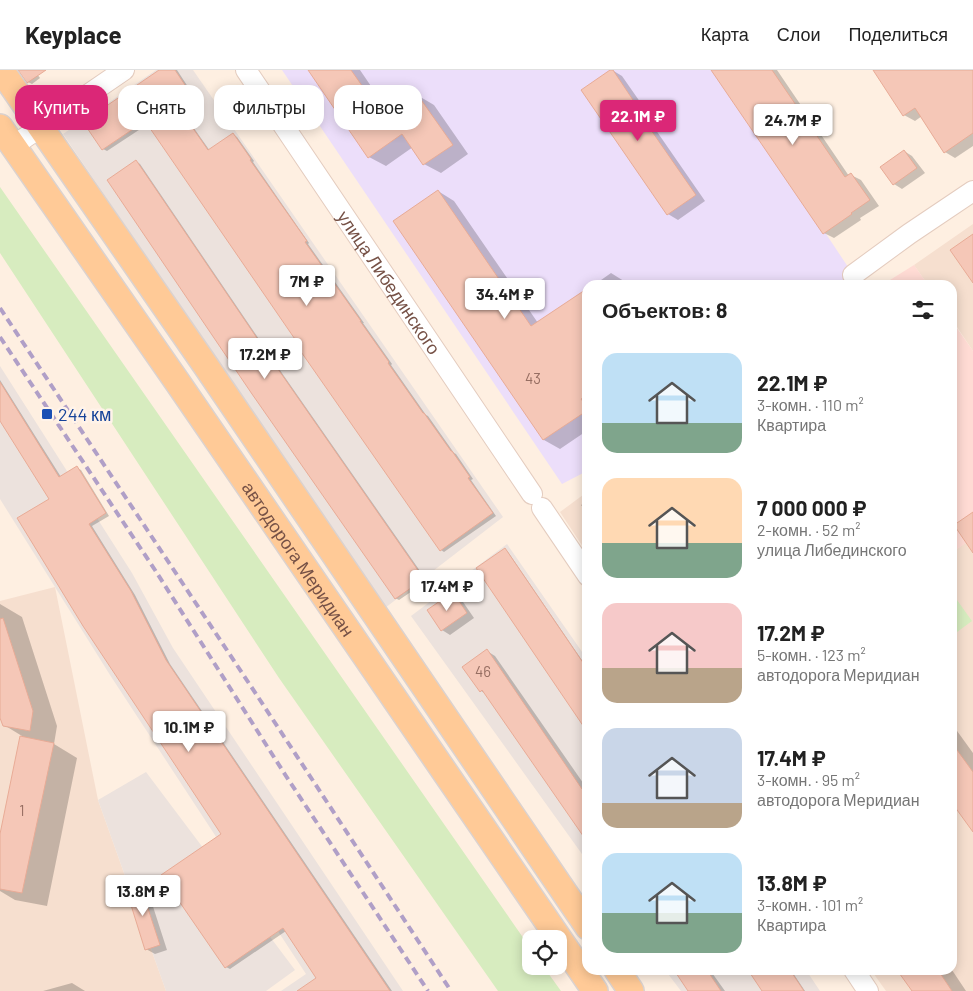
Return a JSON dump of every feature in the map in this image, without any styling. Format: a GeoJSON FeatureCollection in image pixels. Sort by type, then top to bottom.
{"type":"FeatureCollection","features":[{"type":"Feature","properties":{"kind":"main road","name":"автодорога Меридиан"},"geometry":{"type":"LineString","coordinates":[[0,70],[15,92]]}},
{"type":"Feature","properties":{"kind":"main road","name":"автодорога Меридиан"},"geometry":{"type":"LineString","coordinates":[[41,130],[212,374],[582,918]]}},
{"type":"Feature","properties":{"kind":"main road","name":"автодорога Меридиан"},"geometry":{"type":"LineString","coordinates":[[7,136],[582,972]]}},
{"type":"Feature","properties":{"kind":"main road","name":"автодорога Меридиан"},"geometry":{"type":"LineString","coordinates":[[584,975],[595,991]]}},
{"type":"Feature","properties":{"kind":"main road"},"geometry":{"type":"LineString","coordinates":[[620,975],[631,991]]}},
{"type":"Feature","properties":{"kind":"street"},"geometry":{"type":"LineString","coordinates":[[102,85],[124,70]]}},
{"type":"Feature","properties":{"kind":"street","name":"улица Либединского"},"geometry":{"type":"LineString","coordinates":[[246,70],[582,567]]}},
{"type":"Feature","properties":{"kind":"street"},"geometry":{"type":"LineString","coordinates":[[7,136],[32,130]]}},
{"type":"Feature","properties":{"kind":"street"},"geometry":{"type":"LineString","coordinates":[[853,275],[908,234],[973,191]]}},
{"type":"Feature","properties":{"kind":"street"},"geometry":{"type":"LineString","coordinates":[[857,975],[868,991]]}},
{"type":"Feature","properties":{"kind":"shaded area"},"geometry":{"type":"Polygon","coordinates":[[[156,70],[193,70],[203,85],[134,85],[156,70]]]}},
{"type":"Feature","properties":{"kind":"shaded area"},"geometry":{"type":"Polygon","coordinates":[[[282,70],[717,70],[857,280],[582,280],[582,474],[562,484],[323,130],[324,85],[292,85],[282,70]]]}},
{"type":"Feature","properties":{"kind":"shaded area"},"geometry":{"type":"Polygon","coordinates":[[[204,86],[214,100],[214,130],[235,130],[503,517],[385,608],[63,134],[69,130],[108,130],[108,103],[118,96],[118,130],[204,130],[204,86]]]}},
{"type":"Feature","properties":{"kind":"shaded area"},"geometry":{"type":"Polygon","coordinates":[[[973,224],[973,351],[957,327],[957,280],[924,280],[914,265],[973,224]]]}},
{"type":"Feature","properties":{"kind":"shaded area"},"geometry":{"type":"Polygon","coordinates":[[[914,265],[924,280],[890,280],[914,265]]]}},
{"type":"Feature","properties":{"kind":"shaded area"},"geometry":{"type":"Polygon","coordinates":[[[957,328],[973,351],[973,538],[957,549],[957,328]]]}},
{"type":"Feature","properties":{"kind":"shaded area"},"geometry":{"type":"Polygon","coordinates":[[[0,366],[132,573],[173,648],[403,991],[281,991],[306,974],[110,675],[0,499],[0,366]]]}},
{"type":"Feature","properties":{"kind":"shaded area"},"geometry":{"type":"Polygon","coordinates":[[[582,496],[582,545],[560,512],[582,496]]]}},
{"type":"Feature","properties":{"kind":"shaded area"},"geometry":{"type":"Polygon","coordinates":[[[973,538],[973,991],[886,991],[875,975],[957,975],[957,549],[973,538]]]}},
{"type":"Feature","properties":{"kind":"shaded area"},"geometry":{"type":"Polygon","coordinates":[[[507,544],[582,652],[582,854],[411,616],[507,544]]]}},
{"type":"Feature","properties":{"kind":"shaded area"},"geometry":{"type":"Polygon","coordinates":[[[55,587],[98,800],[166,991],[0,991],[0,601],[55,587]]]}},
{"type":"Feature","properties":{"kind":"shaded area"},"geometry":{"type":"Polygon","coordinates":[[[146,772],[295,970],[266,991],[166,991],[98,800],[146,772]]]}},
{"type":"Feature","properties":{"kind":"shaded area"},"geometry":{"type":"Polygon","coordinates":[[[669,975],[809,975],[820,991],[681,991],[669,975]]]}},
{"type":"Feature","properties":{"kind":"green space"},"geometry":{"type":"Polygon","coordinates":[[[0,187],[522,936],[522,975],[549,975],[561,991],[498,991],[279,678],[0,253],[0,187]]]}},
{"type":"Feature","properties":{"kind":"green space"},"geometry":{"type":"Polygon","coordinates":[[[957,600],[972,621],[957,632],[957,600]]]}},
{"type":"Feature","properties":{"kind":"building"},"geometry":{"type":"Polygon","coordinates":[[[18,70],[46,70],[27,83],[18,70]]]}},
{"type":"Feature","properties":{"kind":"building"},"geometry":{"type":"Polygon","coordinates":[[[159,70],[175,70],[185,85],[137,85],[159,70]]]}},
{"type":"Feature","properties":{"kind":"building"},"geometry":{"type":"Polygon","coordinates":[[[308,70],[351,70],[362,85],[334,85],[334,108],[324,93],[324,85],[318,85],[308,70]]]}},
{"type":"Feature","properties":{"kind":"building"},"geometry":{"type":"Polygon","coordinates":[[[610,70],[613,70],[635,103],[633,104],[696,195],[667,215],[581,90],[610,70]]]}},
{"type":"Feature","properties":{"kind":"building"},"geometry":{"type":"Polygon","coordinates":[[[711,70],[772,70],[845,177],[851,173],[870,200],[823,234],[711,70]]]}},
{"type":"Feature","properties":{"kind":"building"},"geometry":{"type":"Polygon","coordinates":[[[873,70],[973,70],[973,133],[944,153],[915,108],[903,116],[873,70]]]}},
{"type":"Feature","properties":{"kind":"building"},"geometry":{"type":"Polygon","coordinates":[[[118,98],[118,130],[132,130],[102,150],[88,130],[108,130],[108,105],[118,98]]]}},
{"type":"Feature","properties":{"kind":"building"},"geometry":{"type":"Polygon","coordinates":[[[422,101],[453,145],[423,165],[402,134],[368,158],[349,130],[422,130],[422,101]]]}},
{"type":"Feature","properties":{"kind":"building"},"geometry":{"type":"Polygon","coordinates":[[[151,130],[194,130],[208,150],[233,133],[307,241],[305,242],[423,413],[452,451],[470,477],[468,478],[493,513],[440,551],[297,346],[299,345],[151,130]]]}},
{"type":"Feature","properties":{"kind":"building"},"geometry":{"type":"Polygon","coordinates":[[[904,150],[917,168],[893,185],[880,167],[904,150]]]}},
{"type":"Feature","properties":{"kind":"building"},"geometry":{"type":"Polygon","coordinates":[[[136,160],[424,579],[395,599],[252,394],[107,180],[136,160]]]}},
{"type":"Feature","properties":{"kind":"building"},"geometry":{"type":"Polygon","coordinates":[[[438,190],[531,326],[582,292],[582,414],[543,440],[393,221],[438,190]]]}},
{"type":"Feature","properties":{"kind":"building"},"geometry":{"type":"Polygon","coordinates":[[[973,234],[973,283],[950,250],[973,234]]]}},
{"type":"Feature","properties":{"kind":"building"},"geometry":{"type":"Polygon","coordinates":[[[0,382],[59,477],[77,466],[106,513],[89,524],[131,591],[166,660],[390,991],[297,991],[316,978],[283,928],[225,968],[161,875],[221,834],[83,626],[17,518],[49,499],[0,421],[0,382]]]}},
{"type":"Feature","properties":{"kind":"building"},"geometry":{"type":"Polygon","coordinates":[[[973,512],[973,553],[957,529],[957,523],[973,512]]]}},
{"type":"Feature","properties":{"kind":"building"},"geometry":{"type":"Polygon","coordinates":[[[505,548],[582,661],[582,724],[476,568],[505,548]]]}},
{"type":"Feature","properties":{"kind":"building"},"geometry":{"type":"Polygon","coordinates":[[[453,592],[467,613],[441,631],[427,610],[453,592]]]}},
{"type":"Feature","properties":{"kind":"building"},"geometry":{"type":"Polygon","coordinates":[[[3,618],[33,711],[30,731],[3,726],[0,718],[0,619],[3,618]]]}},
{"type":"Feature","properties":{"kind":"building"},"geometry":{"type":"Polygon","coordinates":[[[487,649],[582,789],[582,834],[482,690],[480,692],[462,667],[487,649]]]}},
{"type":"Feature","properties":{"kind":"building"},"geometry":{"type":"Polygon","coordinates":[[[20,736],[54,743],[22,893],[0,889],[0,834],[20,736]]]}},
{"type":"Feature","properties":{"kind":"building"},"geometry":{"type":"Polygon","coordinates":[[[957,750],[973,772],[973,832],[957,810],[957,750]]]}},
{"type":"Feature","properties":{"kind":"building"},"geometry":{"type":"Polygon","coordinates":[[[140,884],[160,945],[145,950],[126,889],[140,884]]]}},
{"type":"Feature","properties":{"kind":"building"},"geometry":{"type":"Polygon","coordinates":[[[677,975],[710,975],[721,991],[688,991],[677,975]]]}},
{"type":"Feature","properties":{"kind":"building"},"geometry":{"type":"Polygon","coordinates":[[[751,975],[793,975],[804,991],[762,991],[751,975]]]}},
{"type":"Feature","properties":{"kind":"building"},"geometry":{"type":"Polygon","coordinates":[[[901,975],[941,975],[952,991],[912,991],[901,975]]]}},
{"type":"Feature","properties":{"kind":"railway"},"geometry":{"type":"LineString","coordinates":[[0,308],[451,991]]}},
{"type":"Feature","properties":{"kind":"railway"},"geometry":{"type":"LineString","coordinates":[[0,337],[155,570],[286,776],[428,991]]}},
{"type":"Feature","properties":{"kind":"place","name":"244 км"},"geometry":{"type":"Point","coordinates":[47,414]}}]}
